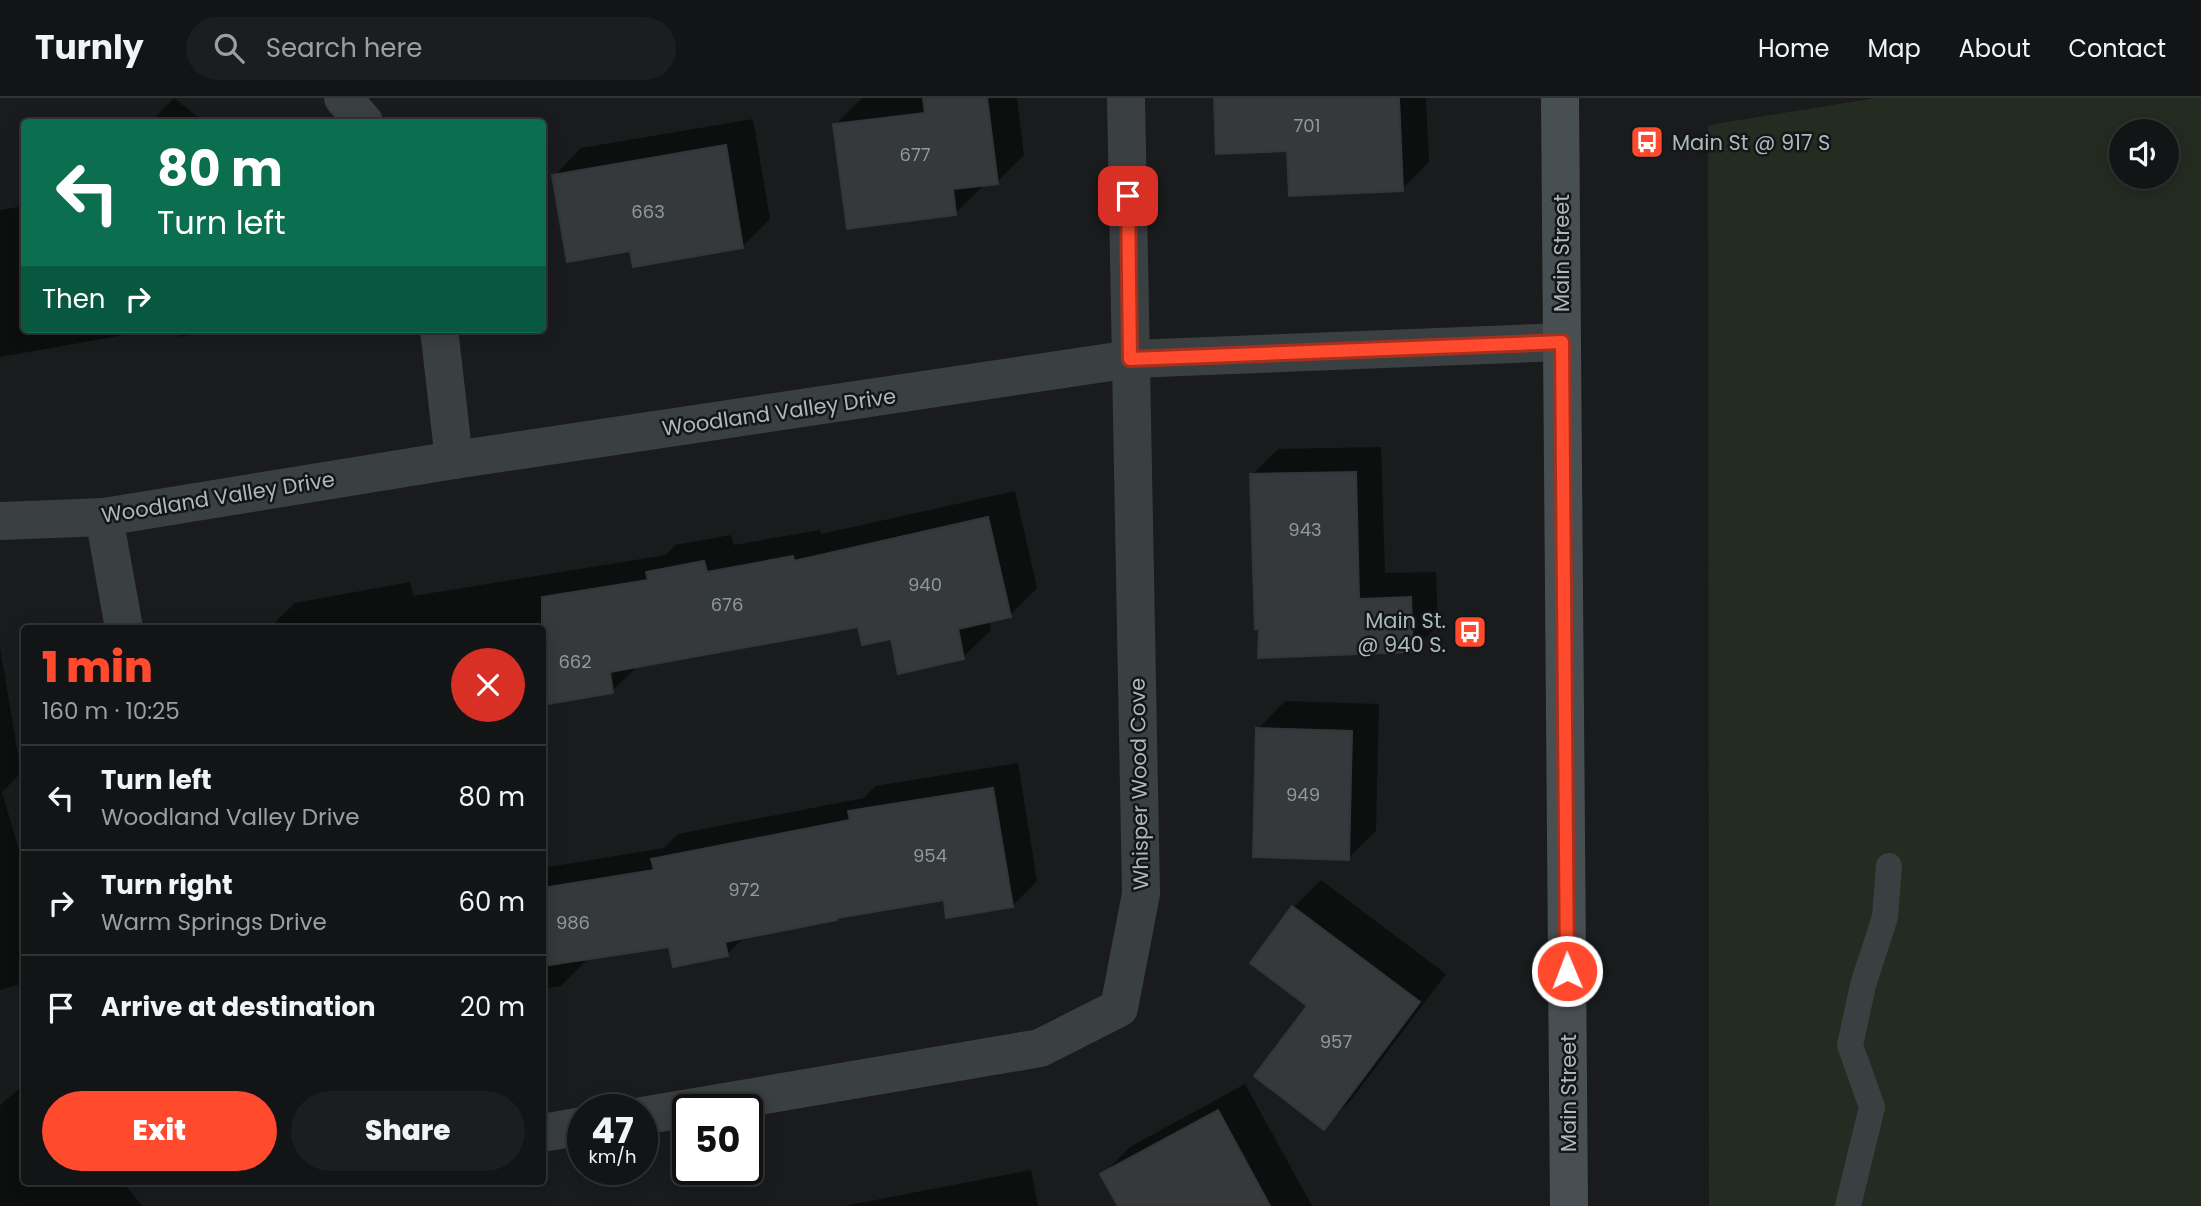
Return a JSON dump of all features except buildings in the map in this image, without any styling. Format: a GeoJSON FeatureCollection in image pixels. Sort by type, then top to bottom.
{"type":"FeatureCollection","features":[{"type":"Feature","properties":{"kind":"main road","name":"Main Street"},"geometry":{"type":"LineString","coordinates":[[1560,98],[1569,1206]]}},
{"type":"Feature","properties":{"kind":"street"},"geometry":{"type":"LineString","coordinates":[[343,98],[361,119]]}},
{"type":"Feature","properties":{"kind":"street"},"geometry":{"type":"LineString","coordinates":[[1126,98],[1130,359]]}},
{"type":"Feature","properties":{"kind":"street"},"geometry":{"type":"LineString","coordinates":[[439,333],[454,460]]}},
{"type":"Feature","properties":{"kind":"street","name":"Woodland Valley Drive"},"geometry":{"type":"LineString","coordinates":[[0,521],[104,517],[454,460],[1130,359],[1562,342]]}},
{"type":"Feature","properties":{"kind":"street","name":"Whisper Wood Cove"},"geometry":{"type":"LineString","coordinates":[[658,1113],[1040,1048],[1119,1008],[1141,894],[1130,359]]}},
{"type":"Feature","properties":{"kind":"street"},"geometry":{"type":"LineString","coordinates":[[104,517],[123,625]]}},
{"type":"Feature","properties":{"kind":"street"},"geometry":{"type":"LineString","coordinates":[[546,1132],[567,1129]]}},
{"type":"Feature","properties":{"kind":"lane"},"geometry":{"type":"LineString","coordinates":[[1848,1206],[1872,1107],[1850,1045],[1863,985],[1885,917],[1889,866]]}},
{"type":"Feature","properties":{"kind":"shaded area"},"geometry":{"type":"Polygon","coordinates":[[[1876,98],[2201,98],[2201,1206],[1709,1206],[1708,125],[1876,98]]]}},
{"type":"Feature","properties":{"kind":"place","name":"Main St @ 917 S"},"geometry":{"type":"Point","coordinates":[1647,142]}},
{"type":"Feature","properties":{"kind":"place","name":"Main St. @ 940 S."},"geometry":{"type":"Point","coordinates":[1470,632]}},
{"type":"Feature","properties":{"kind":"route"},"geometry":{"type":"LineString","coordinates":[[1128,196],[1130,359],[1562,342],[1567,971]]}}]}
